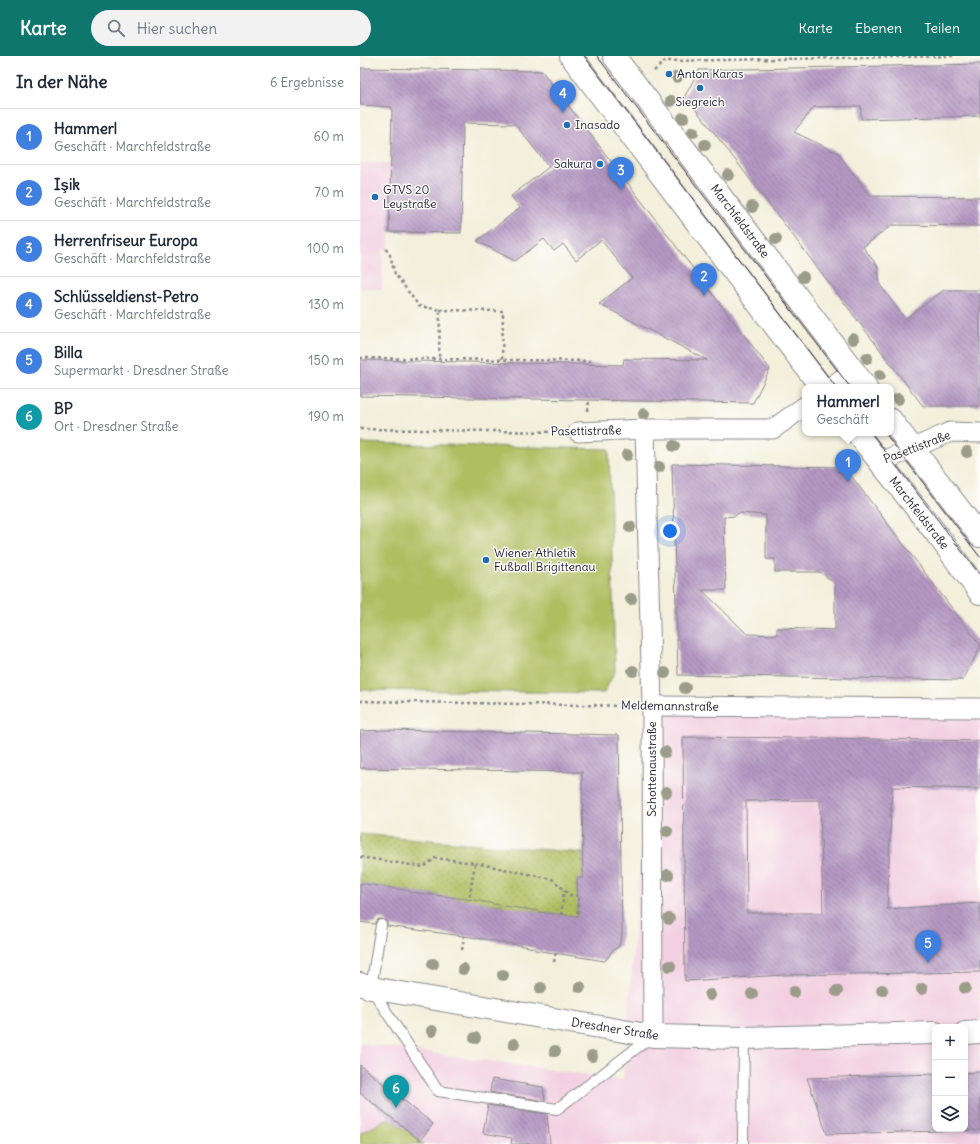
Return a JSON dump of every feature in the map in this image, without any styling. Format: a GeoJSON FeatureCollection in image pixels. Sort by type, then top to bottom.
{"type":"FeatureCollection","features":[{"type":"Feature","properties":{"kind":"street"},"geometry":{"type":"LineString","coordinates":[[572,56],[819,384]]}},
{"type":"Feature","properties":{"kind":"street","name":"Marchfeldstraße"},"geometry":{"type":"LineString","coordinates":[[614,56],[860,379]]}},
{"type":"Feature","properties":{"kind":"street"},"geometry":{"type":"LineString","coordinates":[[842,384],[860,379]]}},
{"type":"Feature","properties":{"kind":"street","name":"Pasettistraße"},"geometry":{"type":"LineString","coordinates":[[578,432],[644,429],[774,429],[802,408]]}},
{"type":"Feature","properties":{"kind":"street"},"geometry":{"type":"LineString","coordinates":[[894,424],[980,536]]}},
{"type":"Feature","properties":{"kind":"street","name":"Schottenaustraße"},"geometry":{"type":"LineString","coordinates":[[644,429],[652,706],[653,1036]]}},
{"type":"Feature","properties":{"kind":"street","name":"Pasettistraße"},"geometry":{"type":"LineString","coordinates":[[879,462],[950,432],[980,433]]}},
{"type":"Feature","properties":{"kind":"street","name":"Marchfeldstraße"},"geometry":{"type":"LineString","coordinates":[[859,436],[939,537],[980,593]]}},
{"type":"Feature","properties":{"kind":"street","name":"Meldemannstraße"},"geometry":{"type":"LineString","coordinates":[[652,706],[980,708]]}},
{"type":"Feature","properties":{"kind":"street","name":"Dresdner Straße"},"geometry":{"type":"LineString","coordinates":[[364,987],[653,1036],[744,1038],[932,1033]]}},
{"type":"Feature","properties":{"kind":"street"},"geometry":{"type":"LineString","coordinates":[[968,1033],[980,1032]]}},
{"type":"Feature","properties":{"kind":"lane"},"geometry":{"type":"LineString","coordinates":[[381,925],[364,987],[438,1091],[557,1109],[653,1036]]}},
{"type":"Feature","properties":{"kind":"lane"},"geometry":{"type":"LineString","coordinates":[[744,1038],[744,1144]]}},
{"type":"Feature","properties":{"kind":"path"},"geometry":{"type":"LineString","coordinates":[[651,74],[661,63],[665,61],[953,56]]}},
{"type":"Feature","properties":{"kind":"path"},"geometry":{"type":"LineString","coordinates":[[386,249],[390,255],[395,274],[419,306],[440,310],[503,311],[502,360]]}},
{"type":"Feature","properties":{"kind":"path"},"geometry":{"type":"LineString","coordinates":[[439,359],[440,310]]}},
{"type":"Feature","properties":{"kind":"path"},"geometry":{"type":"LineString","coordinates":[[360,358],[591,362],[590,365]]}},
{"type":"Feature","properties":{"kind":"path","name":"Pasettistraße"},"geometry":{"type":"LineString","coordinates":[[360,429],[578,432]]}},
{"type":"Feature","properties":{"kind":"path","name":"Meldemannstraße"},"geometry":{"type":"LineString","coordinates":[[360,701],[652,706]]}},
{"type":"Feature","properties":{"kind":"path"},"geometry":{"type":"LineString","coordinates":[[360,857],[424,867],[434,858],[475,863],[552,879],[570,895],[579,896],[577,917]]}},
{"type":"Feature","properties":{"kind":"path"},"geometry":{"type":"LineString","coordinates":[[469,900],[475,863]]}},
{"type":"Feature","properties":{"kind":"path"},"geometry":{"type":"LineString","coordinates":[[561,915],[564,890]]}},
{"type":"Feature","properties":{"kind":"path"},"geometry":{"type":"LineString","coordinates":[[462,950],[464,936]]}},
{"type":"Feature","properties":{"kind":"path"},"geometry":{"type":"LineString","coordinates":[[554,962],[556,951]]}},
{"type":"Feature","properties":{"kind":"shaded area","name":"GTVS 20 Leystraße"},"geometry":{"type":"Polygon","coordinates":[[[360,163],[390,163],[389,249],[383,249],[382,289],[360,288],[360,163]]]}},
{"type":"Feature","properties":{"kind":"shaded area"},"geometry":{"type":"Polygon","coordinates":[[[652,706],[980,711],[980,1144],[360,1144],[360,1043],[623,1080],[652,706]]]}},
{"type":"Feature","properties":{"kind":"green space","name":"Wiener Athletik Fußball Brigittenau"},"geometry":{"type":"Polygon","coordinates":[[[360,443],[609,449],[615,671],[604,693],[360,690],[360,443]]]}},
{"type":"Feature","properties":{"kind":"green space"},"geometry":{"type":"Polygon","coordinates":[[[360,834],[583,853],[583,878],[577,878],[577,893],[584,918],[538,919],[538,911],[503,909],[503,905],[439,899],[439,895],[430,894],[409,899],[410,891],[360,884],[360,834]]]}},
{"type":"Feature","properties":{"kind":"green space"},"geometry":{"type":"Polygon","coordinates":[[[389,1118],[423,1144],[360,1144],[360,1134],[389,1118]]]}},
{"type":"Feature","properties":{"kind":"building"},"geometry":{"type":"Polygon","coordinates":[[[980,64],[980,116],[861,119],[861,106],[814,107],[794,132],[838,153],[870,196],[980,197],[980,226],[892,225],[863,247],[878,267],[880,285],[905,319],[944,290],[980,290],[980,406],[923,406],[685,96],[699,70],[980,64]]]}},
{"type":"Feature","properties":{"kind":"building"},"geometry":{"type":"Polygon","coordinates":[[[360,68],[542,71],[770,369],[753,403],[360,396],[360,360],[623,365],[624,359],[707,360],[599,304],[632,278],[601,240],[576,260],[563,244],[554,251],[544,239],[515,261],[477,241],[520,208],[511,196],[549,167],[515,124],[463,123],[461,233],[389,232],[392,109],[391,107],[360,105],[360,68]]]}},
{"type":"Feature","properties":{"kind":"building"},"geometry":{"type":"Polygon","coordinates":[[[672,464],[840,467],[844,469],[852,477],[980,645],[980,648],[963,680],[678,675],[672,464]],[[738,513],[735,516],[724,517],[726,590],[702,590],[747,634],[777,635],[777,628],[835,630],[835,583],[820,572],[775,572],[775,559],[766,559],[766,515],[738,513]]]}},
{"type":"Feature","properties":{"kind":"building"},"geometry":{"type":"Polygon","coordinates":[[[387,730],[619,735],[622,934],[619,946],[612,951],[605,961],[535,950],[535,948],[471,937],[387,926],[387,922],[382,919],[378,919],[375,924],[360,922],[360,883],[410,892],[475,900],[539,911],[538,912],[578,916],[577,878],[583,878],[582,772],[360,768],[360,731],[387,730]]]}},
{"type":"Feature","properties":{"kind":"building"},"geometry":{"type":"Polygon","coordinates":[[[683,737],[980,741],[980,789],[892,787],[887,909],[980,903],[980,972],[784,975],[685,981],[683,737]],[[820,800],[746,801],[747,913],[823,913],[820,800]]]}},
{"type":"Feature","properties":{"kind":"building"},"geometry":{"type":"Polygon","coordinates":[[[360,1065],[433,1124],[420,1140],[360,1093],[360,1065]]]}},
{"type":"Feature","properties":{"kind":"building"},"geometry":{"type":"Polygon","coordinates":[[[980,1072],[980,1130],[968,1130],[968,1073],[980,1072]]]}},
{"type":"Feature","properties":{"kind":"building"},"geometry":{"type":"Polygon","coordinates":[[[932,1074],[932,1131],[827,1134],[807,1078],[932,1074]]]}},
{"type":"Feature","properties":{"kind":"building"},"geometry":{"type":"Polygon","coordinates":[[[492,1079],[543,1087],[545,1101],[490,1092],[492,1079]]]}},
{"type":"Feature","properties":{"kind":"building"},"geometry":{"type":"Polygon","coordinates":[[[488,1105],[547,1114],[550,1144],[511,1144],[512,1138],[483,1133],[488,1105]]]}},
{"type":"Feature","properties":{"kind":"tram line"},"geometry":{"type":"LineString","coordinates":[[584,56],[834,384]]}},
{"type":"Feature","properties":{"kind":"tram line"},"geometry":{"type":"LineString","coordinates":[[597,56],[848,384]]}},
{"type":"Feature","properties":{"kind":"tram line"},"geometry":{"type":"LineString","coordinates":[[873,436],[980,575]]}},
{"type":"Feature","properties":{"kind":"tram line"},"geometry":{"type":"LineString","coordinates":[[887,436],[980,557]]}},
{"type":"Feature","properties":{"kind":"place","name":"Anton Karas"},"geometry":{"type":"Point","coordinates":[669,74]}},
{"type":"Feature","properties":{"kind":"place","name":"Siegreich"},"geometry":{"type":"Point","coordinates":[700,88]}},
{"type":"Feature","properties":{"kind":"place","name":"Schlüsseldienst-Petro"},"geometry":{"type":"Point","coordinates":[563,113]}},
{"type":"Feature","properties":{"kind":"place","name":"Inasado"},"geometry":{"type":"Point","coordinates":[567,125]}},
{"type":"Feature","properties":{"kind":"place","name":"Sakura"},"geometry":{"type":"Point","coordinates":[600,164]}},
{"type":"Feature","properties":{"kind":"place","name":"Herrenfriseur Europa"},"geometry":{"type":"Point","coordinates":[621,190]}},
{"type":"Feature","properties":{"kind":"place","name":"GTVS 20 Leystraße"},"geometry":{"type":"Point","coordinates":[375,197]}},
{"type":"Feature","properties":{"kind":"place","name":"Işik"},"geometry":{"type":"Point","coordinates":[704,296]}},
{"type":"Feature","properties":{"kind":"place","name":"Hammerl"},"geometry":{"type":"Point","coordinates":[848,482]}},
{"type":"Feature","properties":{"kind":"place","name":"Wiener Athletik Fußball Brigittenau"},"geometry":{"type":"Point","coordinates":[486,560]}},
{"type":"Feature","properties":{"kind":"place","name":"Billa"},"geometry":{"type":"Point","coordinates":[928,963]}},
{"type":"Feature","properties":{"kind":"place","name":"BP"},"geometry":{"type":"Point","coordinates":[396,1108]}}]}
